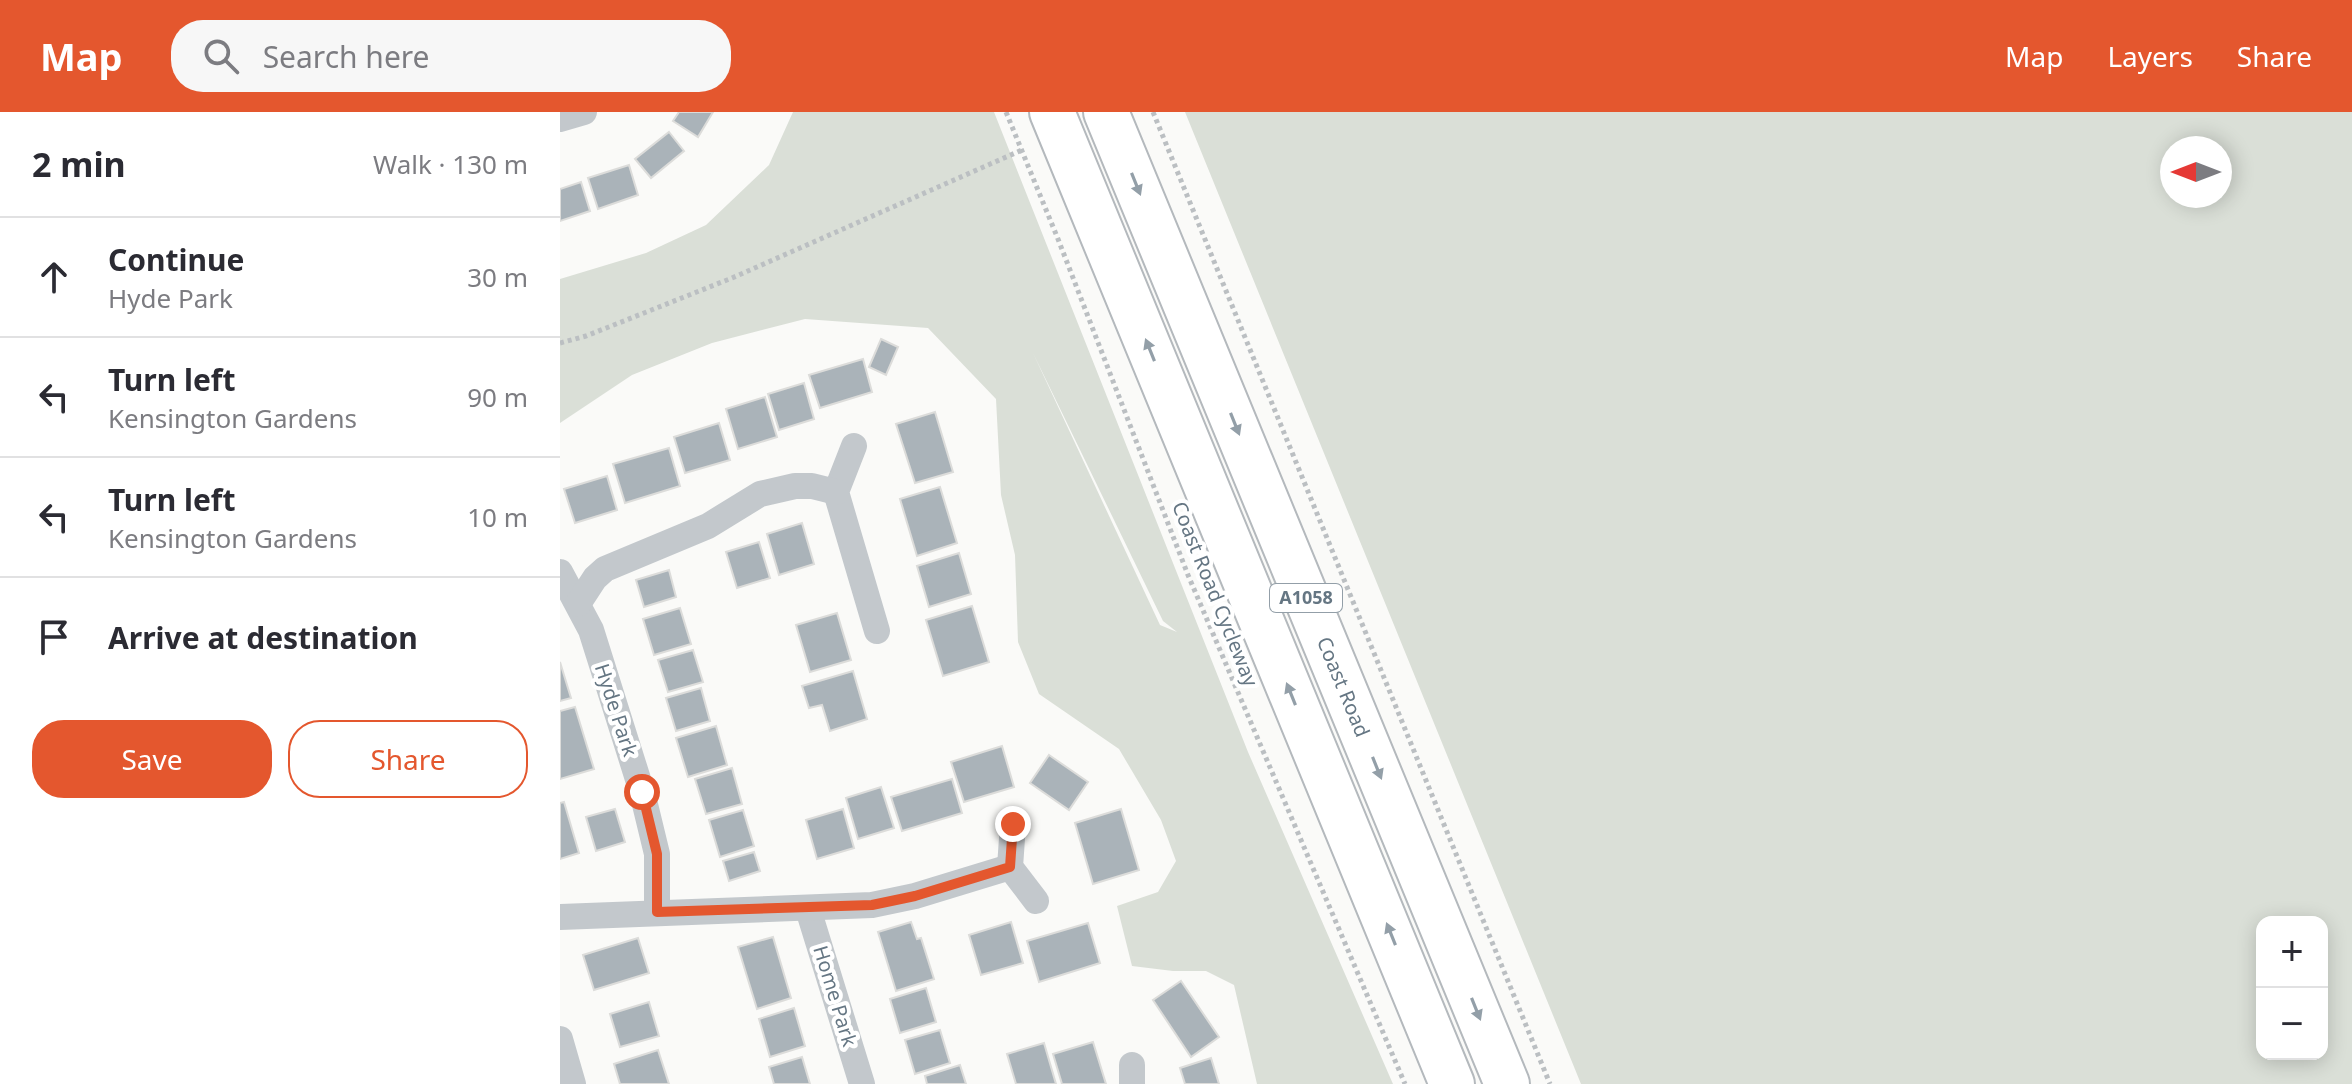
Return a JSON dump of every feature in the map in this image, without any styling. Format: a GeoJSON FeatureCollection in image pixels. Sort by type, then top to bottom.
{"type":"FeatureCollection","features":[{"type":"Feature","properties":{"kind":"highway","name":"A1058"},"geometry":{"type":"LineString","coordinates":[[1052,112],[1452,1084]]}},
{"type":"Feature","properties":{"kind":"highway","name":"Coast Road"},"geometry":{"type":"LineString","coordinates":[[1106,112],[1507,1084]]}},
{"type":"Feature","properties":{"kind":"street"},"geometry":{"type":"LineString","coordinates":[[560,119],[584,112]]}},
{"type":"Feature","properties":{"kind":"street"},"geometry":{"type":"LineString","coordinates":[[854,446],[836,492],[877,631]]}},
{"type":"Feature","properties":{"kind":"street"},"geometry":{"type":"LineString","coordinates":[[578,604],[595,578],[605,569],[708,526],[760,494],[795,486],[812,486],[836,492]]}},
{"type":"Feature","properties":{"kind":"street","name":"Hyde Park"},"geometry":{"type":"LineString","coordinates":[[560,572],[591,630],[653,832],[657,854],[657,912]]}},
{"type":"Feature","properties":{"kind":"street"},"geometry":{"type":"LineString","coordinates":[[1013,824],[1010,867],[1036,901]]}},
{"type":"Feature","properties":{"kind":"street"},"geometry":{"type":"LineString","coordinates":[[560,917],[808,909],[895,901],[1010,867]]}},
{"type":"Feature","properties":{"kind":"street","name":"Home Park"},"geometry":{"type":"LineString","coordinates":[[808,909],[862,1084]]}},
{"type":"Feature","properties":{"kind":"street"},"geometry":{"type":"LineString","coordinates":[[560,1039],[573,1084]]}},
{"type":"Feature","properties":{"kind":"path","name":"Coast Road Cycleway"},"geometry":{"type":"LineString","coordinates":[[1006,112],[1188,575],[1405,1084]]}},
{"type":"Feature","properties":{"kind":"path"},"geometry":{"type":"LineString","coordinates":[[1153,112],[1550,1084]]}},
{"type":"Feature","properties":{"kind":"path"},"geometry":{"type":"LineString","coordinates":[[560,343],[586,336],[732,278],[1022,150]]}},
{"type":"Feature","properties":{"kind":"shaded area"},"geometry":{"type":"Polygon","coordinates":[[[793,112],[994,112],[1248,752],[1393,1084],[1257,1084],[1234,985],[1206,971],[1132,966],[1117,906],[1158,892],[1176,861],[1161,820],[1119,749],[1039,694],[1018,642],[1015,555],[1001,495],[996,399],[928,328],[805,319],[712,343],[632,375],[560,423],[560,279],[646,253],[706,225],[769,165],[793,112]],[[1033,353],[1160,625],[1177,632],[1163,621],[1033,353]]]}},
{"type":"Feature","properties":{"kind":"shaded area"},"geometry":{"type":"Polygon","coordinates":[[[1185,112],[2352,112],[2352,1084],[1581,1084],[1185,112]]]}},
{"type":"Feature","properties":{"kind":"building"},"geometry":{"type":"Polygon","coordinates":[[[679,112],[713,112],[698,137],[673,121],[679,112]]]}},
{"type":"Feature","properties":{"kind":"building"},"geometry":{"type":"Polygon","coordinates":[[[669,132],[684,151],[651,178],[635,159],[669,132]]]}},
{"type":"Feature","properties":{"kind":"building"},"geometry":{"type":"Polygon","coordinates":[[[629,165],[638,195],[598,209],[588,178],[629,165]]]}},
{"type":"Feature","properties":{"kind":"building"},"geometry":{"type":"Polygon","coordinates":[[[581,182],[590,211],[560,221],[560,189],[581,182]]]}},
{"type":"Feature","properties":{"kind":"building"},"geometry":{"type":"Polygon","coordinates":[[[881,339],[898,347],[886,375],[869,367],[881,339]]]}},
{"type":"Feature","properties":{"kind":"building"},"geometry":{"type":"Polygon","coordinates":[[[863,359],[872,392],[820,408],[809,375],[863,359]]]}},
{"type":"Feature","properties":{"kind":"building"},"geometry":{"type":"Polygon","coordinates":[[[804,383],[814,419],[779,430],[768,394],[804,383]]]}},
{"type":"Feature","properties":{"kind":"building"},"geometry":{"type":"Polygon","coordinates":[[[765,397],[777,437],[738,449],[726,409],[765,397]]]}},
{"type":"Feature","properties":{"kind":"building"},"geometry":{"type":"Polygon","coordinates":[[[935,412],[953,472],[915,483],[896,424],[935,412]]]}},
{"type":"Feature","properties":{"kind":"building"},"geometry":{"type":"Polygon","coordinates":[[[719,423],[730,460],[685,473],[674,437],[719,423]]]}},
{"type":"Feature","properties":{"kind":"building"},"geometry":{"type":"Polygon","coordinates":[[[669,448],[680,486],[625,503],[613,464],[669,448]]]}},
{"type":"Feature","properties":{"kind":"building"},"geometry":{"type":"Polygon","coordinates":[[[607,476],[617,510],[575,523],[564,489],[607,476]]]}},
{"type":"Feature","properties":{"kind":"building"},"geometry":{"type":"Polygon","coordinates":[[[940,487],[957,543],[917,556],[900,499],[940,487]]]}},
{"type":"Feature","properties":{"kind":"building"},"geometry":{"type":"Polygon","coordinates":[[[802,523],[814,564],[779,575],[767,534],[802,523]]]}},
{"type":"Feature","properties":{"kind":"building"},"geometry":{"type":"Polygon","coordinates":[[[759,542],[770,578],[737,588],[726,552],[759,542]]]}},
{"type":"Feature","properties":{"kind":"building"},"geometry":{"type":"Polygon","coordinates":[[[959,553],[971,594],[929,607],[917,566],[959,553]]]}},
{"type":"Feature","properties":{"kind":"building"},"geometry":{"type":"Polygon","coordinates":[[[669,570],[676,597],[644,607],[636,580],[669,570]]]}},
{"type":"Feature","properties":{"kind":"building"},"geometry":{"type":"Polygon","coordinates":[[[972,606],[989,662],[943,676],[926,620],[972,606]]]}},
{"type":"Feature","properties":{"kind":"building"},"geometry":{"type":"Polygon","coordinates":[[[680,608],[691,644],[654,655],[643,619],[680,608]]]}},
{"type":"Feature","properties":{"kind":"building"},"geometry":{"type":"Polygon","coordinates":[[[837,613],[851,660],[810,672],[796,625],[837,613]]]}},
{"type":"Feature","properties":{"kind":"building"},"geometry":{"type":"Polygon","coordinates":[[[693,650],[703,682],[668,692],[658,660],[693,650]]]}},
{"type":"Feature","properties":{"kind":"building"},"geometry":{"type":"Polygon","coordinates":[[[560,662],[571,698],[560,701],[560,662]]]}},
{"type":"Feature","properties":{"kind":"building"},"geometry":{"type":"Polygon","coordinates":[[[853,671],[867,719],[830,731],[822,705],[809,708],[802,686],[853,671]]]}},
{"type":"Feature","properties":{"kind":"building"},"geometry":{"type":"Polygon","coordinates":[[[701,688],[710,721],[676,731],[666,698],[701,688]]]}},
{"type":"Feature","properties":{"kind":"building"},"geometry":{"type":"Polygon","coordinates":[[[575,707],[594,769],[560,779],[560,711],[575,707]]]}},
{"type":"Feature","properties":{"kind":"building"},"geometry":{"type":"Polygon","coordinates":[[[716,726],[727,765],[688,777],[676,738],[716,726]]]}},
{"type":"Feature","properties":{"kind":"building"},"geometry":{"type":"Polygon","coordinates":[[[1002,746],[1014,787],[964,802],[951,762],[1002,746]]]}},
{"type":"Feature","properties":{"kind":"building"},"geometry":{"type":"Polygon","coordinates":[[[1049,755],[1088,782],[1069,810],[1030,783],[1049,755]]]}},
{"type":"Feature","properties":{"kind":"building"},"geometry":{"type":"Polygon","coordinates":[[[732,768],[742,804],[706,814],[695,779],[732,768]]]}},
{"type":"Feature","properties":{"kind":"building"},"geometry":{"type":"Polygon","coordinates":[[[952,779],[962,813],[902,831],[891,797],[952,779]]]}},
{"type":"Feature","properties":{"kind":"building"},"geometry":{"type":"Polygon","coordinates":[[[881,787],[894,828],[858,839],[846,798],[881,787]]]}},
{"type":"Feature","properties":{"kind":"building"},"geometry":{"type":"Polygon","coordinates":[[[564,802],[579,853],[560,859],[560,803],[564,802]]]}},
{"type":"Feature","properties":{"kind":"building"},"geometry":{"type":"Polygon","coordinates":[[[615,809],[625,842],[596,851],[586,817],[615,809]]]}},
{"type":"Feature","properties":{"kind":"building"},"geometry":{"type":"Polygon","coordinates":[[[843,809],[854,848],[817,859],[806,820],[843,809]]]}},
{"type":"Feature","properties":{"kind":"building"},"geometry":{"type":"Polygon","coordinates":[[[1121,809],[1139,870],[1093,884],[1075,823],[1121,809]]]}},
{"type":"Feature","properties":{"kind":"building"},"geometry":{"type":"Polygon","coordinates":[[[743,810],[754,846],[720,857],[709,820],[743,810]]]}},
{"type":"Feature","properties":{"kind":"building"},"geometry":{"type":"Polygon","coordinates":[[[754,852],[760,871],[729,881],[723,861],[754,852]]]}},
{"type":"Feature","properties":{"kind":"building"},"geometry":{"type":"Polygon","coordinates":[[[911,922],[917,939],[921,938],[934,979],[896,991],[878,932],[911,922]]]}},
{"type":"Feature","properties":{"kind":"building"},"geometry":{"type":"Polygon","coordinates":[[[1011,922],[1023,963],[981,975],[969,935],[1011,922]]]}},
{"type":"Feature","properties":{"kind":"building"},"geometry":{"type":"Polygon","coordinates":[[[1088,923],[1100,963],[1039,982],[1027,941],[1088,923]]]}},
{"type":"Feature","properties":{"kind":"building"},"geometry":{"type":"Polygon","coordinates":[[[773,937],[791,998],[757,1009],[738,947],[773,937]]]}},
{"type":"Feature","properties":{"kind":"building"},"geometry":{"type":"Polygon","coordinates":[[[638,938],[649,973],[594,990],[583,955],[638,938]]]}},
{"type":"Feature","properties":{"kind":"building"},"geometry":{"type":"Polygon","coordinates":[[[1181,981],[1219,1037],[1191,1057],[1153,1000],[1181,981]]]}},
{"type":"Feature","properties":{"kind":"building"},"geometry":{"type":"Polygon","coordinates":[[[926,988],[936,1022],[900,1033],[890,999],[926,988]]]}},
{"type":"Feature","properties":{"kind":"building"},"geometry":{"type":"Polygon","coordinates":[[[649,1002],[659,1036],[620,1047],[610,1014],[649,1002]]]}},
{"type":"Feature","properties":{"kind":"building"},"geometry":{"type":"Polygon","coordinates":[[[794,1008],[805,1046],[770,1057],[759,1019],[794,1008]]]}},
{"type":"Feature","properties":{"kind":"building"},"geometry":{"type":"Polygon","coordinates":[[[940,1030],[950,1063],[915,1074],[905,1040],[940,1030]]]}},
{"type":"Feature","properties":{"kind":"building"},"geometry":{"type":"Polygon","coordinates":[[[1093,1042],[1106,1084],[1062,1084],[1053,1054],[1093,1042]]]}},
{"type":"Feature","properties":{"kind":"building"},"geometry":{"type":"Polygon","coordinates":[[[1044,1043],[1056,1084],[1016,1084],[1007,1054],[1044,1043]]]}},
{"type":"Feature","properties":{"kind":"building"},"geometry":{"type":"Polygon","coordinates":[[[658,1050],[669,1084],[620,1084],[614,1064],[658,1050]]]}},
{"type":"Feature","properties":{"kind":"building"},"geometry":{"type":"Polygon","coordinates":[[[802,1057],[810,1084],[774,1084],[769,1067],[802,1057]]]}},
{"type":"Feature","properties":{"kind":"building"},"geometry":{"type":"Polygon","coordinates":[[[1211,1058],[1219,1084],[1185,1084],[1180,1068],[1211,1058]]]}},
{"type":"Feature","properties":{"kind":"building"},"geometry":{"type":"Polygon","coordinates":[[[960,1065],[966,1084],[927,1084],[925,1076],[960,1065]]]}},
{"type":"Feature","properties":{"kind":"route"},"geometry":{"type":"LineString","coordinates":[[642,792],[657,854],[657,912],[808,909],[895,901],[1010,867],[1013,824]]}}]}
